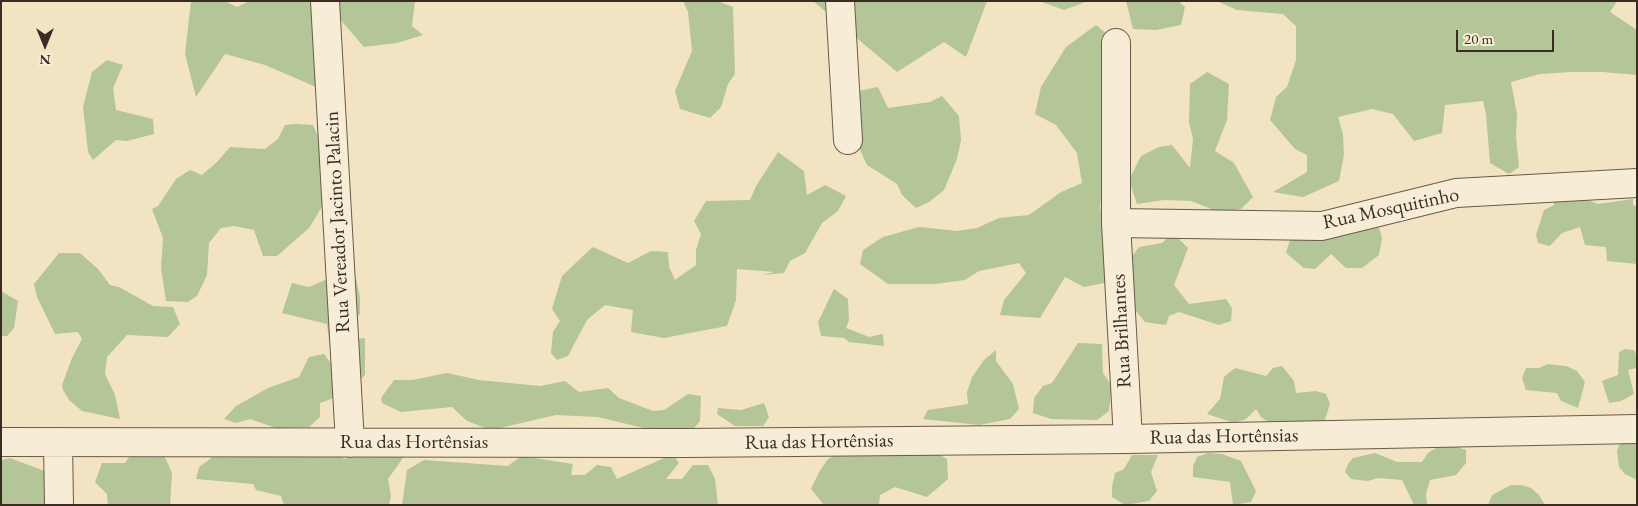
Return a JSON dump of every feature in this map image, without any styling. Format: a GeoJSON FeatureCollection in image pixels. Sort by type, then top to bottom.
{"type":"FeatureCollection","features":[{"type":"Feature","properties":{"kind":"street","name":"Rua Vereador Jacinto Palacin"},"geometry":{"type":"LineString","coordinates":[[325,1],[350,442]]}},
{"type":"Feature","properties":{"kind":"street"},"geometry":{"type":"LineString","coordinates":[[840,1],[848,140]]}},
{"type":"Feature","properties":{"kind":"street","name":"Rua Brilhantes"},"geometry":{"type":"LineString","coordinates":[[1116,43],[1116,223],[1128,439]]}},
{"type":"Feature","properties":{"kind":"street","name":"Rua Mosquitinho"},"geometry":{"type":"LineString","coordinates":[[1116,223],[1322,226],[1456,193],[1637,183]]}},
{"type":"Feature","properties":{"kind":"street","name":"Rua das Hortênsias"},"geometry":{"type":"LineString","coordinates":[[1,442],[684,443],[1128,439],[1637,429]]}},
{"type":"Feature","properties":{"kind":"street"},"geometry":{"type":"LineString","coordinates":[[58,442],[59,505]]}},
{"type":"Feature","properties":{"kind":"green space"},"geometry":{"type":"Polygon","coordinates":[[[191,1],[225,1],[237,7],[249,1],[313,1],[313,44],[320,68],[316,87],[265,65],[225,54],[196,97],[185,54],[191,1]]]}},
{"type":"Feature","properties":{"kind":"green space"},"geometry":{"type":"Polygon","coordinates":[[[334,1],[415,1],[412,26],[423,35],[397,43],[364,47],[338,17],[334,1]]]}},
{"type":"Feature","properties":{"kind":"green space"},"geometry":{"type":"Polygon","coordinates":[[[683,1],[718,1],[733,7],[735,74],[728,84],[721,107],[710,118],[680,109],[675,91],[692,51],[688,12],[683,1]]]}},
{"type":"Feature","properties":{"kind":"green space"},"geometry":{"type":"Polygon","coordinates":[[[813,1],[987,1],[966,57],[944,42],[897,72],[813,1]]]}},
{"type":"Feature","properties":{"kind":"green space"},"geometry":{"type":"Polygon","coordinates":[[[1039,1],[1088,1],[1064,10],[1039,1]]]}},
{"type":"Feature","properties":{"kind":"green space"},"geometry":{"type":"Polygon","coordinates":[[[1126,1],[1178,1],[1185,7],[1181,25],[1156,30],[1133,29],[1126,1]]]}},
{"type":"Feature","properties":{"kind":"green space"},"geometry":{"type":"Polygon","coordinates":[[[1217,1],[1617,1],[1610,12],[1637,30],[1637,75],[1571,72],[1540,74],[1511,82],[1517,114],[1516,137],[1519,167],[1509,174],[1490,163],[1486,114],[1483,101],[1445,105],[1442,133],[1414,141],[1393,114],[1372,109],[1338,117],[1343,134],[1344,155],[1339,181],[1303,197],[1273,192],[1307,172],[1307,155],[1295,149],[1270,120],[1276,97],[1287,87],[1296,60],[1296,26],[1283,14],[1237,10],[1217,1]]]}},
{"type":"Feature","properties":{"kind":"green space"},"geometry":{"type":"Polygon","coordinates":[[[1096,25],[1108,35],[1105,178],[1100,206],[1109,282],[1084,287],[1065,277],[1040,318],[1000,315],[1004,300],[1026,273],[1019,263],[979,271],[965,280],[935,284],[888,284],[860,264],[863,250],[883,237],[919,227],[957,231],[977,228],[999,218],[1029,215],[1061,192],[1082,183],[1077,153],[1056,125],[1035,114],[1041,87],[1066,47],[1096,25]]]}},
{"type":"Feature","properties":{"kind":"green space"},"geometry":{"type":"Polygon","coordinates":[[[107,60],[123,65],[113,88],[116,110],[153,119],[154,134],[127,141],[116,140],[93,160],[88,152],[83,107],[92,72],[107,60]]]}},
{"type":"Feature","properties":{"kind":"green space"},"geometry":{"type":"Polygon","coordinates":[[[1207,72],[1229,84],[1227,120],[1215,151],[1234,163],[1253,197],[1241,209],[1219,212],[1191,201],[1164,200],[1137,204],[1129,180],[1141,156],[1159,147],[1172,145],[1190,168],[1193,139],[1189,122],[1190,84],[1207,72]]]}},
{"type":"Feature","properties":{"kind":"green space"},"geometry":{"type":"Polygon","coordinates":[[[878,87],[888,108],[930,102],[942,96],[959,116],[961,140],[957,159],[944,190],[929,202],[916,208],[902,195],[897,184],[867,165],[853,134],[859,108],[859,91],[878,87]]]}},
{"type":"Feature","properties":{"kind":"green space"},"geometry":{"type":"Polygon","coordinates":[[[285,125],[313,125],[325,153],[326,200],[309,228],[277,256],[263,256],[254,230],[234,226],[221,228],[209,243],[207,275],[197,296],[188,302],[166,301],[161,268],[163,238],[152,209],[158,206],[176,179],[190,170],[202,175],[230,147],[265,149],[278,139],[285,125]]]}},
{"type":"Feature","properties":{"kind":"green space"},"geometry":{"type":"Polygon","coordinates":[[[778,152],[804,171],[807,195],[825,185],[846,196],[838,211],[822,223],[805,253],[790,261],[784,273],[763,275],[774,272],[737,269],[736,300],[727,326],[664,338],[631,332],[633,310],[605,305],[587,320],[568,356],[557,360],[551,353],[553,332],[560,321],[552,309],[562,276],[582,257],[593,247],[628,263],[651,251],[668,252],[669,267],[675,280],[696,265],[696,250],[701,234],[694,221],[706,201],[750,200],[756,186],[778,152]]]}},
{"type":"Feature","properties":{"kind":"green space"},"geometry":{"type":"Polygon","coordinates":[[[1573,194],[1598,204],[1633,199],[1633,205],[1637,207],[1637,264],[1607,261],[1606,247],[1585,245],[1580,227],[1562,233],[1550,246],[1538,243],[1536,235],[1544,210],[1554,205],[1554,195],[1573,194]]]}},
{"type":"Feature","properties":{"kind":"green space"},"geometry":{"type":"Polygon","coordinates":[[[1346,227],[1379,228],[1382,238],[1379,255],[1362,268],[1346,268],[1331,254],[1315,269],[1304,268],[1286,253],[1291,237],[1346,227]]]}},
{"type":"Feature","properties":{"kind":"green space"},"geometry":{"type":"Polygon","coordinates":[[[1173,233],[1188,248],[1174,285],[1189,304],[1226,299],[1232,308],[1231,321],[1219,325],[1179,312],[1169,316],[1166,325],[1145,322],[1130,304],[1129,260],[1139,247],[1162,243],[1173,233]]]}},
{"type":"Feature","properties":{"kind":"green space"},"geometry":{"type":"Polygon","coordinates":[[[59,253],[80,253],[98,269],[110,285],[119,287],[153,306],[173,307],[180,324],[168,337],[127,335],[107,357],[105,374],[115,395],[120,419],[82,411],[69,400],[63,390],[62,385],[72,358],[82,339],[78,332],[55,334],[37,297],[34,284],[59,253]]]}},
{"type":"Feature","properties":{"kind":"green space"},"geometry":{"type":"Polygon","coordinates":[[[356,278],[360,297],[360,314],[335,342],[365,338],[365,375],[347,393],[320,403],[320,417],[309,427],[276,428],[250,419],[236,423],[224,419],[236,406],[268,388],[299,377],[309,357],[324,354],[332,365],[327,324],[282,313],[292,283],[309,287],[325,280],[356,278]]]}},
{"type":"Feature","properties":{"kind":"green space"},"geometry":{"type":"Polygon","coordinates":[[[834,289],[848,299],[849,320],[846,328],[869,337],[883,334],[884,346],[849,342],[844,338],[821,336],[818,322],[834,289]]]}},
{"type":"Feature","properties":{"kind":"green space"},"geometry":{"type":"Polygon","coordinates":[[[1,291],[18,301],[14,328],[7,336],[1,336],[1,291]]]}},
{"type":"Feature","properties":{"kind":"green space"},"geometry":{"type":"Polygon","coordinates":[[[1078,343],[1102,344],[1103,373],[1112,386],[1109,411],[1097,420],[1051,419],[1033,413],[1034,398],[1043,386],[1052,383],[1078,343]]]}},
{"type":"Feature","properties":{"kind":"green space"},"geometry":{"type":"Polygon","coordinates":[[[1625,349],[1634,350],[1637,356],[1636,368],[1628,370],[1634,394],[1621,401],[1609,403],[1602,381],[1618,375],[1619,352],[1625,349]]]}},
{"type":"Feature","properties":{"kind":"green space"},"geometry":{"type":"Polygon","coordinates":[[[996,350],[996,361],[1013,384],[1019,409],[1010,419],[979,425],[923,419],[928,410],[968,404],[967,392],[972,377],[984,360],[996,350]]]}},
{"type":"Feature","properties":{"kind":"green space"},"geometry":{"type":"Polygon","coordinates":[[[1548,364],[1566,366],[1577,371],[1585,382],[1578,408],[1561,401],[1557,393],[1526,390],[1522,378],[1526,368],[1539,368],[1548,364]]]}},
{"type":"Feature","properties":{"kind":"green space"},"geometry":{"type":"Polygon","coordinates":[[[1282,366],[1294,381],[1296,393],[1316,391],[1326,394],[1330,404],[1323,426],[1272,425],[1261,417],[1256,409],[1246,419],[1234,423],[1207,414],[1220,399],[1224,377],[1235,368],[1266,376],[1273,368],[1282,366]]]}},
{"type":"Feature","properties":{"kind":"green space"},"geometry":{"type":"Polygon","coordinates":[[[447,373],[479,380],[540,386],[565,381],[579,392],[608,388],[619,398],[653,411],[664,410],[688,394],[701,396],[700,421],[683,441],[656,431],[598,417],[556,415],[491,430],[467,421],[452,407],[401,412],[382,403],[381,398],[394,380],[412,380],[447,373]]]}},
{"type":"Feature","properties":{"kind":"green space"},"geometry":{"type":"Polygon","coordinates":[[[764,403],[769,417],[763,426],[735,426],[717,414],[718,408],[741,410],[764,403]]]}},
{"type":"Feature","properties":{"kind":"green space"},"geometry":{"type":"Polygon","coordinates":[[[1637,431],[1637,480],[1625,474],[1619,467],[1617,451],[1620,443],[1637,431]]]}},
{"type":"Feature","properties":{"kind":"green space"},"geometry":{"type":"Polygon","coordinates":[[[1444,443],[1466,450],[1466,463],[1456,475],[1430,480],[1426,494],[1427,505],[1414,505],[1402,480],[1378,478],[1368,481],[1351,479],[1345,472],[1353,458],[1375,453],[1397,462],[1422,462],[1428,453],[1444,443]]]}},
{"type":"Feature","properties":{"kind":"green space"},"geometry":{"type":"Polygon","coordinates":[[[161,448],[172,473],[170,505],[108,505],[107,494],[95,482],[102,463],[125,463],[132,453],[161,448]]]}},
{"type":"Feature","properties":{"kind":"green space"},"geometry":{"type":"Polygon","coordinates":[[[402,448],[403,458],[388,479],[391,496],[389,505],[284,505],[281,496],[256,490],[253,484],[196,479],[199,467],[214,456],[340,454],[344,459],[359,451],[402,448]]]}},
{"type":"Feature","properties":{"kind":"green space"},"geometry":{"type":"Polygon","coordinates":[[[843,451],[937,453],[947,459],[948,479],[927,497],[895,487],[880,495],[879,505],[824,505],[811,489],[828,459],[843,451]]]}},
{"type":"Feature","properties":{"kind":"green space"},"geometry":{"type":"Polygon","coordinates":[[[1208,453],[1222,454],[1241,461],[1256,491],[1251,502],[1233,505],[1230,482],[1193,477],[1193,466],[1197,457],[1208,453]]]}},
{"type":"Feature","properties":{"kind":"green space"},"geometry":{"type":"Polygon","coordinates":[[[1132,455],[1158,455],[1151,472],[1157,491],[1149,501],[1125,505],[1112,497],[1112,487],[1115,473],[1124,469],[1132,455]]]}},
{"type":"Feature","properties":{"kind":"green space"},"geometry":{"type":"Polygon","coordinates":[[[521,456],[573,464],[571,475],[585,475],[597,465],[611,467],[617,479],[664,458],[675,457],[679,463],[666,479],[682,479],[693,465],[708,465],[715,479],[718,505],[402,505],[407,470],[424,460],[508,466],[521,456]]]}},
{"type":"Feature","properties":{"kind":"green space"},"geometry":{"type":"Polygon","coordinates":[[[10,458],[50,473],[48,505],[1,505],[1,460],[10,458]]]}},
{"type":"Feature","properties":{"kind":"green space"},"geometry":{"type":"Polygon","coordinates":[[[1511,485],[1531,488],[1539,495],[1545,505],[1488,505],[1492,495],[1511,485]]]}}]}
